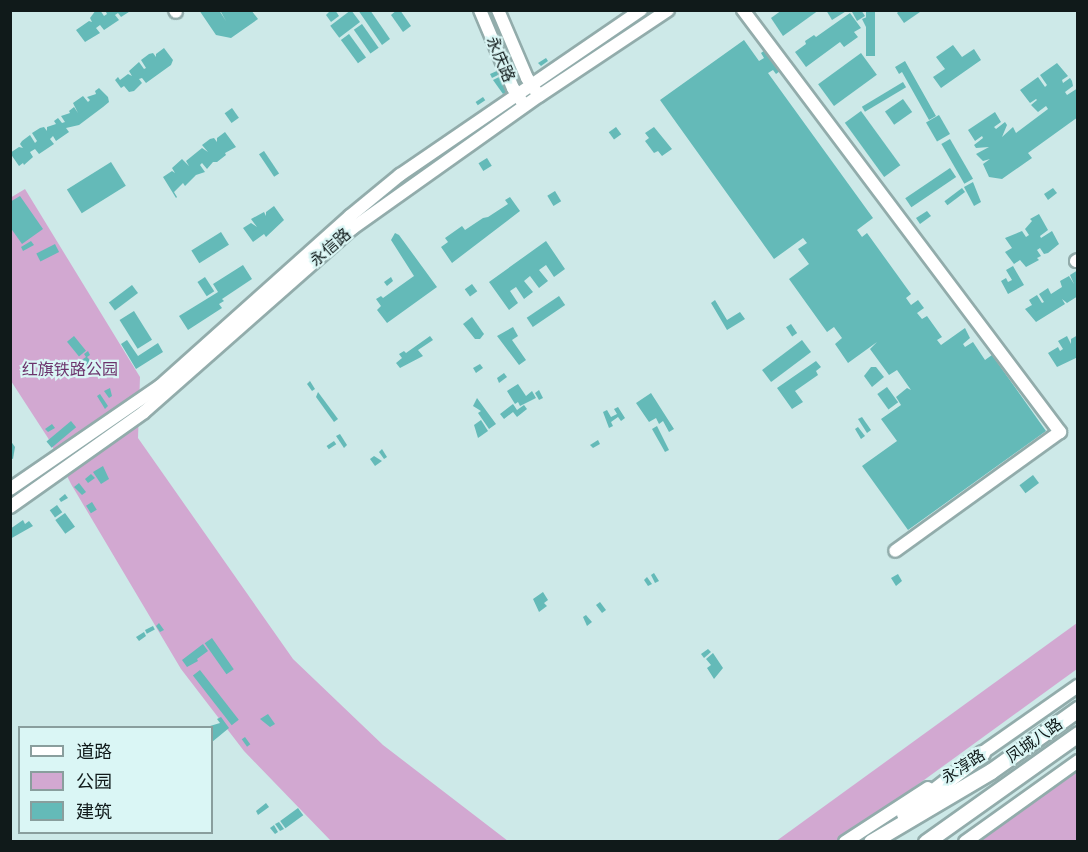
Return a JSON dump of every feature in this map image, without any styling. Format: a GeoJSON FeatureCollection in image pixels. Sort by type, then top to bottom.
{"type":"FeatureCollection","features":[{"type":"Feature","properties":{"kind":"main road","name":"凤城八路"},"geometry":{"type":"LineString","coordinates":[[991,771],[1077,709]]}},
{"type":"Feature","properties":{"kind":"main road","name":"凤城八路"},"geometry":{"type":"LineString","coordinates":[[926,842],[1077,734]]}},
{"type":"Feature","properties":{"kind":"main road"},"geometry":{"type":"LineString","coordinates":[[876,838],[918,801],[982,753]]}},
{"type":"Feature","properties":{"kind":"main road","name":"永淳路"},"geometry":{"type":"LineString","coordinates":[[876,838],[991,771]]}},
{"type":"Feature","properties":{"kind":"street","name":"永庆路"},"geometry":{"type":"LineString","coordinates":[[480,10],[525,106]]}},
{"type":"Feature","properties":{"kind":"street","name":"永庆路"},"geometry":{"type":"LineString","coordinates":[[498,10],[536,91]]}},
{"type":"Feature","properties":{"kind":"street","name":"永信路"},"geometry":{"type":"LineString","coordinates":[[10,507],[144,412],[352,228],[525,106],[536,91],[641,10]]}},
{"type":"Feature","properties":{"kind":"street","name":"永信路"},"geometry":{"type":"LineString","coordinates":[[10,489],[160,386],[383,189],[518,95],[536,91],[668,10]]}},
{"type":"Feature","properties":{"kind":"street"},"geometry":{"type":"LineString","coordinates":[[743,10],[1060,432],[895,551]]}},
{"type":"Feature","properties":{"kind":"street","name":"永淳路"},"geometry":{"type":"LineString","coordinates":[[845,842],[982,753],[1077,686]]}},
{"type":"Feature","properties":{"kind":"street"},"geometry":{"type":"LineString","coordinates":[[965,842],[1077,760]]}},
{"type":"Feature","properties":{"kind":"green space","name":"红旗铁路公园"},"geometry":{"type":"Polygon","coordinates":[[[25,189],[140,377],[138,438],[293,659],[383,745],[508,841],[331,841],[244,751],[181,669],[71,484],[48,438],[11,381],[10,198],[25,189]]]}},
{"type":"Feature","properties":{"kind":"green space"},"geometry":{"type":"Polygon","coordinates":[[[1077,623],[1077,669],[840,841],[775,842],[1077,623]]]}},
{"type":"Feature","properties":{"kind":"green space"},"geometry":{"type":"Polygon","coordinates":[[[1077,769],[1077,841],[979,841],[1073,773],[1077,769]]]}},
{"type":"Feature","properties":{"kind":"building"},"geometry":{"type":"Polygon","coordinates":[[[96,10],[100,10],[104,16],[107,14],[105,10],[132,10],[121,17],[118,13],[115,15],[119,20],[104,30],[100,25],[96,28],[100,33],[85,42],[76,30],[89,21],[92,22],[90,18],[96,10]]]}},
{"type":"Feature","properties":{"kind":"building"},"geometry":{"type":"Polygon","coordinates":[[[199,10],[219,10],[226,21],[221,12],[223,10],[251,10],[258,19],[231,38],[216,35],[199,10]]]}},
{"type":"Feature","properties":{"kind":"building"},"geometry":{"type":"Polygon","coordinates":[[[331,10],[335,10],[339,16],[331,22],[326,15],[331,10]]]}},
{"type":"Feature","properties":{"kind":"building"},"geometry":{"type":"Polygon","coordinates":[[[351,10],[360,22],[339,38],[330,26],[351,10]]]}},
{"type":"Feature","properties":{"kind":"building"},"geometry":{"type":"Polygon","coordinates":[[[358,10],[370,10],[390,39],[382,45],[358,10]]]}},
{"type":"Feature","properties":{"kind":"building"},"geometry":{"type":"Polygon","coordinates":[[[400,10],[411,26],[403,32],[391,15],[400,10]]]}},
{"type":"Feature","properties":{"kind":"building"},"geometry":{"type":"Polygon","coordinates":[[[782,10],[819,10],[783,36],[771,18],[782,10]]]}},
{"type":"Feature","properties":{"kind":"building"},"geometry":{"type":"Polygon","coordinates":[[[826,10],[848,10],[832,20],[826,10]]]}},
{"type":"Feature","properties":{"kind":"building"},"geometry":{"type":"Polygon","coordinates":[[[851,10],[861,10],[865,16],[857,21],[851,10]]]}},
{"type":"Feature","properties":{"kind":"building"},"geometry":{"type":"Polygon","coordinates":[[[866,10],[875,10],[875,56],[866,56],[866,10]]]}},
{"type":"Feature","properties":{"kind":"building"},"geometry":{"type":"Polygon","coordinates":[[[900,10],[919,10],[920,12],[904,23],[897,13],[900,10]]]}},
{"type":"Feature","properties":{"kind":"building"},"geometry":{"type":"Polygon","coordinates":[[[850,13],[861,28],[854,32],[858,37],[844,47],[840,42],[806,67],[795,52],[806,44],[805,41],[814,35],[816,37],[850,13]]]}},
{"type":"Feature","properties":{"kind":"building"},"geometry":{"type":"Polygon","coordinates":[[[867,17],[871,24],[866,27],[862,19],[867,17]]]}},
{"type":"Feature","properties":{"kind":"building"},"geometry":{"type":"Polygon","coordinates":[[[362,24],[379,48],[370,53],[354,30],[362,24]]]}},
{"type":"Feature","properties":{"kind":"building"},"geometry":{"type":"Polygon","coordinates":[[[349,34],[366,57],[358,63],[341,40],[349,34]]]}},
{"type":"Feature","properties":{"kind":"building"},"geometry":{"type":"Polygon","coordinates":[[[744,40],[759,61],[764,58],[761,53],[769,47],[784,68],[776,74],[773,70],[768,73],[873,218],[857,230],[862,237],[867,233],[911,294],[906,298],[911,305],[918,300],[924,308],[917,313],[922,319],[927,316],[942,337],[937,340],[941,345],[965,328],[970,338],[963,344],[965,347],[973,342],[985,360],[992,355],[1046,431],[908,530],[862,466],[897,441],[881,419],[901,405],[896,397],[907,388],[911,390],[897,370],[889,375],[870,349],[877,342],[848,363],[835,344],[842,338],[834,327],[827,332],[789,279],[809,264],[798,249],[807,243],[803,238],[774,259],[660,100],[744,40]]]}},
{"type":"Feature","properties":{"kind":"building"},"geometry":{"type":"Polygon","coordinates":[[[953,45],[962,57],[974,49],[981,60],[941,88],[933,77],[945,69],[936,57],[953,45]]]}},
{"type":"Feature","properties":{"kind":"building"},"geometry":{"type":"Polygon","coordinates":[[[164,48],[173,60],[171,65],[146,83],[142,78],[139,79],[142,83],[134,91],[129,92],[124,86],[121,88],[115,80],[118,77],[120,80],[128,74],[132,76],[129,71],[139,62],[144,69],[146,68],[141,60],[153,53],[156,57],[156,54],[164,48]]]}},
{"type":"Feature","properties":{"kind":"building"},"geometry":{"type":"Polygon","coordinates":[[[861,53],[877,75],[834,106],[818,84],[861,53]]]}},
{"type":"Feature","properties":{"kind":"building"},"geometry":{"type":"Polygon","coordinates":[[[546,58],[548,61],[541,66],[538,63],[546,58]]]}},
{"type":"Feature","properties":{"kind":"building"},"geometry":{"type":"Polygon","coordinates":[[[905,61],[936,116],[929,120],[902,72],[899,74],[895,67],[905,61]]]}},
{"type":"Feature","properties":{"kind":"building"},"geometry":{"type":"Polygon","coordinates":[[[1057,63],[1068,76],[1062,80],[1063,83],[1070,78],[1072,81],[1073,86],[1065,92],[1067,95],[1078,88],[1078,117],[1028,153],[1032,158],[1002,179],[989,177],[983,164],[990,159],[983,161],[976,154],[989,147],[976,148],[974,145],[983,138],[982,136],[975,141],[968,130],[995,112],[1001,122],[994,127],[996,129],[1005,122],[1007,125],[1002,137],[1013,127],[1016,133],[1048,109],[1046,106],[1038,112],[1031,105],[1037,100],[1030,103],[1020,90],[1038,77],[1045,87],[1047,85],[1040,75],[1057,63]]]}},
{"type":"Feature","properties":{"kind":"building"},"geometry":{"type":"Polygon","coordinates":[[[499,70],[500,74],[492,78],[490,74],[499,70]]]}},
{"type":"Feature","properties":{"kind":"building"},"geometry":{"type":"Polygon","coordinates":[[[501,76],[508,91],[503,94],[493,80],[501,76]]]}},
{"type":"Feature","properties":{"kind":"building"},"geometry":{"type":"Polygon","coordinates":[[[903,82],[906,87],[865,112],[862,107],[903,82]]]}},
{"type":"Feature","properties":{"kind":"building"},"geometry":{"type":"Polygon","coordinates":[[[99,88],[108,97],[109,102],[79,125],[66,128],[69,132],[56,141],[53,136],[50,139],[54,144],[39,154],[35,149],[30,152],[33,157],[24,165],[23,163],[19,166],[10,153],[19,147],[23,148],[20,144],[22,141],[30,135],[35,143],[37,141],[32,133],[44,127],[47,131],[47,127],[56,124],[54,121],[58,118],[62,123],[65,122],[61,116],[70,113],[69,111],[74,107],[78,113],[73,103],[83,96],[88,102],[90,100],[87,97],[96,94],[95,91],[99,88]]]}},
{"type":"Feature","properties":{"kind":"building"},"geometry":{"type":"Polygon","coordinates":[[[483,97],[485,100],[478,105],[476,102],[483,97]]]}},
{"type":"Feature","properties":{"kind":"building"},"geometry":{"type":"Polygon","coordinates":[[[903,99],[912,112],[894,125],[885,112],[903,99]]]}},
{"type":"Feature","properties":{"kind":"building"},"geometry":{"type":"Polygon","coordinates":[[[232,108],[239,118],[232,123],[225,113],[232,108]]]}},
{"type":"Feature","properties":{"kind":"building"},"geometry":{"type":"Polygon","coordinates":[[[861,111],[900,165],[884,177],[845,123],[861,111]]]}},
{"type":"Feature","properties":{"kind":"building"},"geometry":{"type":"Polygon","coordinates":[[[939,115],[950,134],[937,142],[926,122],[939,115]]]}},
{"type":"Feature","properties":{"kind":"building"},"geometry":{"type":"Polygon","coordinates":[[[616,127],[621,134],[614,140],[609,132],[616,127]]]}},
{"type":"Feature","properties":{"kind":"building"},"geometry":{"type":"Polygon","coordinates":[[[654,127],[672,149],[662,156],[658,151],[654,153],[645,141],[649,138],[645,133],[654,127]]]}},
{"type":"Feature","properties":{"kind":"building"},"geometry":{"type":"Polygon","coordinates":[[[225,132],[236,147],[225,153],[226,155],[217,162],[213,162],[207,169],[202,163],[200,165],[205,172],[196,175],[185,186],[183,183],[174,192],[176,198],[163,177],[172,171],[175,173],[172,168],[182,159],[189,166],[186,161],[202,148],[208,152],[202,145],[214,138],[217,142],[217,138],[225,132]]]}},
{"type":"Feature","properties":{"kind":"building"},"geometry":{"type":"Polygon","coordinates":[[[950,139],[973,179],[964,184],[941,144],[950,139]]]}},
{"type":"Feature","properties":{"kind":"building"},"geometry":{"type":"Polygon","coordinates":[[[264,151],[279,173],[274,177],[259,154],[264,151]]]}},
{"type":"Feature","properties":{"kind":"building"},"geometry":{"type":"Polygon","coordinates":[[[487,158],[492,166],[483,171],[479,163],[487,158]]]}},
{"type":"Feature","properties":{"kind":"building"},"geometry":{"type":"Polygon","coordinates":[[[111,162],[126,186],[82,213],[67,190],[111,162]]]}},
{"type":"Feature","properties":{"kind":"building"},"geometry":{"type":"Polygon","coordinates":[[[950,168],[956,177],[911,207],[905,198],[950,168]]]}},
{"type":"Feature","properties":{"kind":"building"},"geometry":{"type":"Polygon","coordinates":[[[973,182],[981,202],[974,206],[964,187],[973,182]]]}},
{"type":"Feature","properties":{"kind":"building"},"geometry":{"type":"Polygon","coordinates":[[[962,188],[965,192],[947,205],[944,201],[962,188]]]}},
{"type":"Feature","properties":{"kind":"building"},"geometry":{"type":"Polygon","coordinates":[[[1053,188],[1057,193],[1048,200],[1044,194],[1053,188]]]}},
{"type":"Feature","properties":{"kind":"building"},"geometry":{"type":"Polygon","coordinates":[[[555,191],[561,201],[553,206],[547,196],[555,191]]]}},
{"type":"Feature","properties":{"kind":"building"},"geometry":{"type":"Polygon","coordinates":[[[20,196],[43,229],[22,244],[10,227],[10,202],[20,196]]]}},
{"type":"Feature","properties":{"kind":"building"},"geometry":{"type":"Polygon","coordinates":[[[510,197],[520,211],[452,263],[441,247],[448,242],[445,238],[462,226],[465,230],[488,217],[508,204],[505,200],[510,197]]]}},
{"type":"Feature","properties":{"kind":"building"},"geometry":{"type":"Polygon","coordinates":[[[274,206],[284,220],[266,237],[264,234],[253,242],[243,228],[251,223],[257,227],[251,219],[264,212],[266,216],[266,212],[274,206]]]}},
{"type":"Feature","properties":{"kind":"building"},"geometry":{"type":"Polygon","coordinates":[[[927,211],[931,216],[920,224],[916,218],[927,211]]]}},
{"type":"Feature","properties":{"kind":"building"},"geometry":{"type":"Polygon","coordinates":[[[1039,214],[1048,230],[1040,236],[1041,238],[1052,231],[1059,244],[1048,253],[1044,254],[1040,248],[1037,250],[1041,256],[1037,258],[1039,260],[1026,267],[1020,260],[1014,264],[1005,252],[1012,248],[1005,238],[1022,231],[1026,237],[1029,235],[1025,229],[1032,221],[1030,219],[1039,214]]]}},
{"type":"Feature","properties":{"kind":"building"},"geometry":{"type":"Polygon","coordinates":[[[221,232],[229,245],[199,263],[191,251],[221,232]]]}},
{"type":"Feature","properties":{"kind":"building"},"geometry":{"type":"Polygon","coordinates":[[[395,233],[399,235],[437,287],[387,323],[377,310],[381,306],[376,299],[381,296],[383,298],[414,276],[391,240],[395,233]]]}},
{"type":"Feature","properties":{"kind":"building"},"geometry":{"type":"Polygon","coordinates":[[[31,241],[34,245],[23,251],[21,247],[31,241]]]}},
{"type":"Feature","properties":{"kind":"building"},"geometry":{"type":"Polygon","coordinates":[[[546,241],[565,269],[554,277],[546,265],[539,270],[548,281],[539,288],[530,276],[524,281],[533,292],[524,299],[516,287],[510,291],[518,303],[509,310],[489,282],[546,241]]]}},
{"type":"Feature","properties":{"kind":"building"},"geometry":{"type":"Polygon","coordinates":[[[55,244],[59,252],[40,262],[36,254],[55,244]]]}},
{"type":"Feature","properties":{"kind":"building"},"geometry":{"type":"Polygon","coordinates":[[[243,265],[252,279],[222,299],[224,301],[219,304],[222,308],[188,330],[179,316],[218,292],[213,284],[243,265]]]}},
{"type":"Feature","properties":{"kind":"building"},"geometry":{"type":"Polygon","coordinates":[[[1013,266],[1024,285],[1008,294],[1001,281],[1006,278],[1008,282],[1012,280],[1006,270],[1013,266]]]}},
{"type":"Feature","properties":{"kind":"building"},"geometry":{"type":"Polygon","coordinates":[[[1078,270],[1078,296],[1067,303],[1062,299],[1065,304],[1036,322],[1025,309],[1032,305],[1029,300],[1037,295],[1042,303],[1044,302],[1039,294],[1048,288],[1051,294],[1062,287],[1060,281],[1069,276],[1074,284],[1070,275],[1078,270]]]}},
{"type":"Feature","properties":{"kind":"building"},"geometry":{"type":"Polygon","coordinates":[[[205,277],[214,291],[207,296],[197,282],[205,277]]]}},
{"type":"Feature","properties":{"kind":"building"},"geometry":{"type":"Polygon","coordinates":[[[391,277],[393,281],[387,286],[384,282],[391,277]]]}},
{"type":"Feature","properties":{"kind":"building"},"geometry":{"type":"Polygon","coordinates":[[[472,284],[477,291],[470,297],[465,289],[472,284]]]}},
{"type":"Feature","properties":{"kind":"building"},"geometry":{"type":"Polygon","coordinates":[[[132,285],[138,293],[115,310],[109,302],[132,285]]]}},
{"type":"Feature","properties":{"kind":"building"},"geometry":{"type":"Polygon","coordinates":[[[559,296],[565,305],[533,327],[527,318],[559,296]]]}},
{"type":"Feature","properties":{"kind":"building"},"geometry":{"type":"Polygon","coordinates":[[[715,300],[727,320],[740,312],[745,319],[727,330],[711,303],[715,300]]]}},
{"type":"Feature","properties":{"kind":"building"},"geometry":{"type":"Polygon","coordinates":[[[134,311],[152,340],[138,349],[120,320],[134,311]]]}},
{"type":"Feature","properties":{"kind":"building"},"geometry":{"type":"Polygon","coordinates":[[[472,317],[484,334],[480,339],[475,339],[463,324],[472,317]]]}},
{"type":"Feature","properties":{"kind":"building"},"geometry":{"type":"Polygon","coordinates":[[[791,324],[797,333],[792,336],[786,327],[791,324]]]}},
{"type":"Feature","properties":{"kind":"building"},"geometry":{"type":"Polygon","coordinates":[[[513,327],[518,336],[512,340],[526,360],[519,365],[497,336],[513,327]]]}},
{"type":"Feature","properties":{"kind":"building"},"geometry":{"type":"Polygon","coordinates":[[[1078,335],[1078,357],[1057,367],[1048,353],[1058,347],[1060,351],[1063,349],[1058,341],[1067,336],[1071,344],[1071,339],[1078,335]]]}},
{"type":"Feature","properties":{"kind":"building"},"geometry":{"type":"Polygon","coordinates":[[[74,336],[86,351],[79,356],[67,342],[74,336]]]}},
{"type":"Feature","properties":{"kind":"building"},"geometry":{"type":"Polygon","coordinates":[[[430,336],[433,340],[418,350],[423,356],[400,368],[396,363],[402,358],[399,354],[404,351],[406,353],[430,336]]]}},
{"type":"Feature","properties":{"kind":"building"},"geometry":{"type":"Polygon","coordinates":[[[127,340],[138,356],[158,343],[163,352],[136,369],[121,344],[127,340]]]}},
{"type":"Feature","properties":{"kind":"building"},"geometry":{"type":"Polygon","coordinates":[[[802,340],[811,352],[771,382],[762,370],[802,340]]]}},
{"type":"Feature","properties":{"kind":"building"},"geometry":{"type":"Polygon","coordinates":[[[88,351],[90,355],[87,357],[93,363],[88,366],[93,373],[89,375],[80,361],[86,357],[84,354],[88,351]]]}},
{"type":"Feature","properties":{"kind":"building"},"geometry":{"type":"Polygon","coordinates":[[[816,361],[821,367],[816,371],[818,375],[795,391],[803,402],[792,409],[777,388],[816,361]]]}},
{"type":"Feature","properties":{"kind":"building"},"geometry":{"type":"Polygon","coordinates":[[[480,364],[483,368],[476,373],[473,368],[480,364]]]}},
{"type":"Feature","properties":{"kind":"building"},"geometry":{"type":"Polygon","coordinates":[[[871,367],[876,367],[884,377],[872,387],[864,376],[871,367]]]}},
{"type":"Feature","properties":{"kind":"building"},"geometry":{"type":"Polygon","coordinates":[[[504,373],[507,377],[499,383],[497,378],[504,373]]]}},
{"type":"Feature","properties":{"kind":"building"},"geometry":{"type":"Polygon","coordinates":[[[310,381],[315,389],[312,391],[307,384],[310,381]]]}},
{"type":"Feature","properties":{"kind":"building"},"geometry":{"type":"Polygon","coordinates":[[[518,384],[526,396],[532,391],[536,398],[520,406],[518,402],[515,404],[507,391],[518,384]]]}},
{"type":"Feature","properties":{"kind":"building"},"geometry":{"type":"Polygon","coordinates":[[[887,387],[898,402],[888,409],[877,394],[887,387]]]}},
{"type":"Feature","properties":{"kind":"building"},"geometry":{"type":"Polygon","coordinates":[[[110,388],[112,396],[109,398],[104,391],[110,388]]]}},
{"type":"Feature","properties":{"kind":"building"},"geometry":{"type":"Polygon","coordinates":[[[539,390],[543,398],[539,400],[535,393],[539,390]]]}},
{"type":"Feature","properties":{"kind":"building"},"geometry":{"type":"Polygon","coordinates":[[[318,392],[338,419],[334,422],[316,397],[318,392]]]}},
{"type":"Feature","properties":{"kind":"building"},"geometry":{"type":"Polygon","coordinates":[[[651,393],[674,429],[669,432],[663,421],[659,424],[656,418],[649,422],[636,403],[651,393]]]}},
{"type":"Feature","properties":{"kind":"building"},"geometry":{"type":"Polygon","coordinates":[[[100,394],[108,406],[105,409],[97,396],[100,394]]]}},
{"type":"Feature","properties":{"kind":"building"},"geometry":{"type":"Polygon","coordinates":[[[477,398],[496,424],[489,429],[478,413],[481,411],[473,406],[477,398]]]}},
{"type":"Feature","properties":{"kind":"building"},"geometry":{"type":"Polygon","coordinates":[[[513,404],[517,410],[524,405],[527,409],[517,417],[513,412],[504,419],[500,414],[513,404]]]}},
{"type":"Feature","properties":{"kind":"building"},"geometry":{"type":"Polygon","coordinates":[[[618,407],[625,418],[621,421],[618,417],[611,422],[613,426],[609,428],[603,412],[607,410],[611,417],[617,414],[614,409],[618,407]]]}},
{"type":"Feature","properties":{"kind":"building"},"geometry":{"type":"Polygon","coordinates":[[[862,417],[871,430],[867,433],[858,419],[862,417]]]}},
{"type":"Feature","properties":{"kind":"building"},"geometry":{"type":"Polygon","coordinates":[[[481,420],[488,431],[478,438],[474,425],[481,420]]]}},
{"type":"Feature","properties":{"kind":"building"},"geometry":{"type":"Polygon","coordinates":[[[71,421],[76,427],[52,448],[46,442],[71,421]]]}},
{"type":"Feature","properties":{"kind":"building"},"geometry":{"type":"Polygon","coordinates":[[[52,424],[55,428],[48,432],[45,429],[52,424]]]}},
{"type":"Feature","properties":{"kind":"building"},"geometry":{"type":"Polygon","coordinates":[[[657,426],[669,450],[665,452],[652,429],[657,426]]]}},
{"type":"Feature","properties":{"kind":"building"},"geometry":{"type":"Polygon","coordinates":[[[858,427],[865,436],[861,439],[855,429],[858,427]]]}},
{"type":"Feature","properties":{"kind":"building"},"geometry":{"type":"Polygon","coordinates":[[[340,434],[347,445],[344,448],[336,436],[340,434]]]}},
{"type":"Feature","properties":{"kind":"building"},"geometry":{"type":"Polygon","coordinates":[[[10,440],[15,447],[13,459],[10,458],[10,440]]]}},
{"type":"Feature","properties":{"kind":"building"},"geometry":{"type":"Polygon","coordinates":[[[598,440],[600,444],[593,448],[590,445],[598,440]]]}},
{"type":"Feature","properties":{"kind":"building"},"geometry":{"type":"Polygon","coordinates":[[[334,441],[336,444],[329,449],[327,446],[334,441]]]}},
{"type":"Feature","properties":{"kind":"building"},"geometry":{"type":"Polygon","coordinates":[[[382,449],[387,457],[384,459],[379,452],[382,449]]]}},
{"type":"Feature","properties":{"kind":"building"},"geometry":{"type":"Polygon","coordinates":[[[374,456],[382,461],[375,466],[370,459],[374,456]]]}},
{"type":"Feature","properties":{"kind":"building"},"geometry":{"type":"Polygon","coordinates":[[[103,466],[109,479],[101,484],[93,472],[103,466]]]}},
{"type":"Feature","properties":{"kind":"building"},"geometry":{"type":"Polygon","coordinates":[[[91,474],[95,478],[88,483],[85,479],[91,474]]]}},
{"type":"Feature","properties":{"kind":"building"},"geometry":{"type":"Polygon","coordinates":[[[1033,475],[1039,483],[1025,493],[1019,485],[1033,475]]]}},
{"type":"Feature","properties":{"kind":"building"},"geometry":{"type":"Polygon","coordinates":[[[79,483],[86,492],[82,495],[74,487],[79,483]]]}},
{"type":"Feature","properties":{"kind":"building"},"geometry":{"type":"Polygon","coordinates":[[[65,494],[68,498],[61,502],[59,499],[65,494]]]}},
{"type":"Feature","properties":{"kind":"building"},"geometry":{"type":"Polygon","coordinates":[[[92,502],[97,510],[91,513],[86,506],[92,502]]]}},
{"type":"Feature","properties":{"kind":"building"},"geometry":{"type":"Polygon","coordinates":[[[57,505],[62,512],[55,518],[50,510],[57,505]]]}},
{"type":"Feature","properties":{"kind":"building"},"geometry":{"type":"Polygon","coordinates":[[[65,513],[75,527],[65,534],[55,520],[65,513]]]}},
{"type":"Feature","properties":{"kind":"building"},"geometry":{"type":"Polygon","coordinates":[[[23,520],[25,524],[29,521],[33,526],[10,539],[10,529],[23,520]]]}},
{"type":"Feature","properties":{"kind":"building"},"geometry":{"type":"Polygon","coordinates":[[[654,573],[659,581],[655,583],[651,575],[654,573]]]}},
{"type":"Feature","properties":{"kind":"building"},"geometry":{"type":"Polygon","coordinates":[[[898,574],[902,581],[896,586],[891,578],[898,574]]]}},
{"type":"Feature","properties":{"kind":"building"},"geometry":{"type":"Polygon","coordinates":[[[647,577],[652,584],[648,586],[644,580],[647,577]]]}},
{"type":"Feature","properties":{"kind":"building"},"geometry":{"type":"Polygon","coordinates":[[[543,592],[548,600],[544,603],[547,606],[539,612],[533,599],[543,592]]]}},
{"type":"Feature","properties":{"kind":"building"},"geometry":{"type":"Polygon","coordinates":[[[600,602],[606,610],[602,613],[596,605],[600,602]]]}},
{"type":"Feature","properties":{"kind":"building"},"geometry":{"type":"Polygon","coordinates":[[[586,615],[592,622],[587,626],[583,617],[586,615]]]}},
{"type":"Feature","properties":{"kind":"building"},"geometry":{"type":"Polygon","coordinates":[[[159,623],[164,630],[160,632],[156,626],[159,623]]]}},
{"type":"Feature","properties":{"kind":"building"},"geometry":{"type":"Polygon","coordinates":[[[153,626],[155,630],[147,634],[145,630],[153,626]]]}},
{"type":"Feature","properties":{"kind":"building"},"geometry":{"type":"Polygon","coordinates":[[[144,632],[146,636],[139,641],[136,637],[144,632]]]}},
{"type":"Feature","properties":{"kind":"building"},"geometry":{"type":"Polygon","coordinates":[[[212,638],[234,669],[226,674],[205,643],[212,638]]]}},
{"type":"Feature","properties":{"kind":"building"},"geometry":{"type":"Polygon","coordinates":[[[203,644],[208,651],[197,659],[198,661],[187,667],[182,660],[203,644]]]}},
{"type":"Feature","properties":{"kind":"building"},"geometry":{"type":"Polygon","coordinates":[[[708,649],[711,652],[704,658],[701,654],[708,649]]]}},
{"type":"Feature","properties":{"kind":"building"},"geometry":{"type":"Polygon","coordinates":[[[713,653],[723,668],[714,679],[707,668],[711,665],[706,659],[713,653]]]}},
{"type":"Feature","properties":{"kind":"building"},"geometry":{"type":"Polygon","coordinates":[[[200,670],[239,720],[232,725],[193,676],[200,670]]]}},
{"type":"Feature","properties":{"kind":"building"},"geometry":{"type":"Polygon","coordinates":[[[268,714],[275,724],[270,727],[260,719],[268,714]]]}},
{"type":"Feature","properties":{"kind":"building"},"geometry":{"type":"Polygon","coordinates":[[[221,717],[229,728],[213,741],[213,726],[210,726],[220,723],[217,719],[221,717]]]}},
{"type":"Feature","properties":{"kind":"building"},"geometry":{"type":"Polygon","coordinates":[[[245,737],[250,744],[247,747],[242,739],[245,737]]]}},
{"type":"Feature","properties":{"kind":"building"},"geometry":{"type":"Polygon","coordinates":[[[266,803],[269,807],[258,815],[256,811],[266,803]]]}},
{"type":"Feature","properties":{"kind":"building"},"geometry":{"type":"Polygon","coordinates":[[[298,808],[303,815],[285,828],[280,821],[298,808]]]}},
{"type":"Feature","properties":{"kind":"building"},"geometry":{"type":"Polygon","coordinates":[[[279,822],[284,829],[280,831],[275,824],[279,822]]]}},
{"type":"Feature","properties":{"kind":"building"},"geometry":{"type":"Polygon","coordinates":[[[274,825],[278,832],[275,834],[270,828],[274,825]]]}}]}
